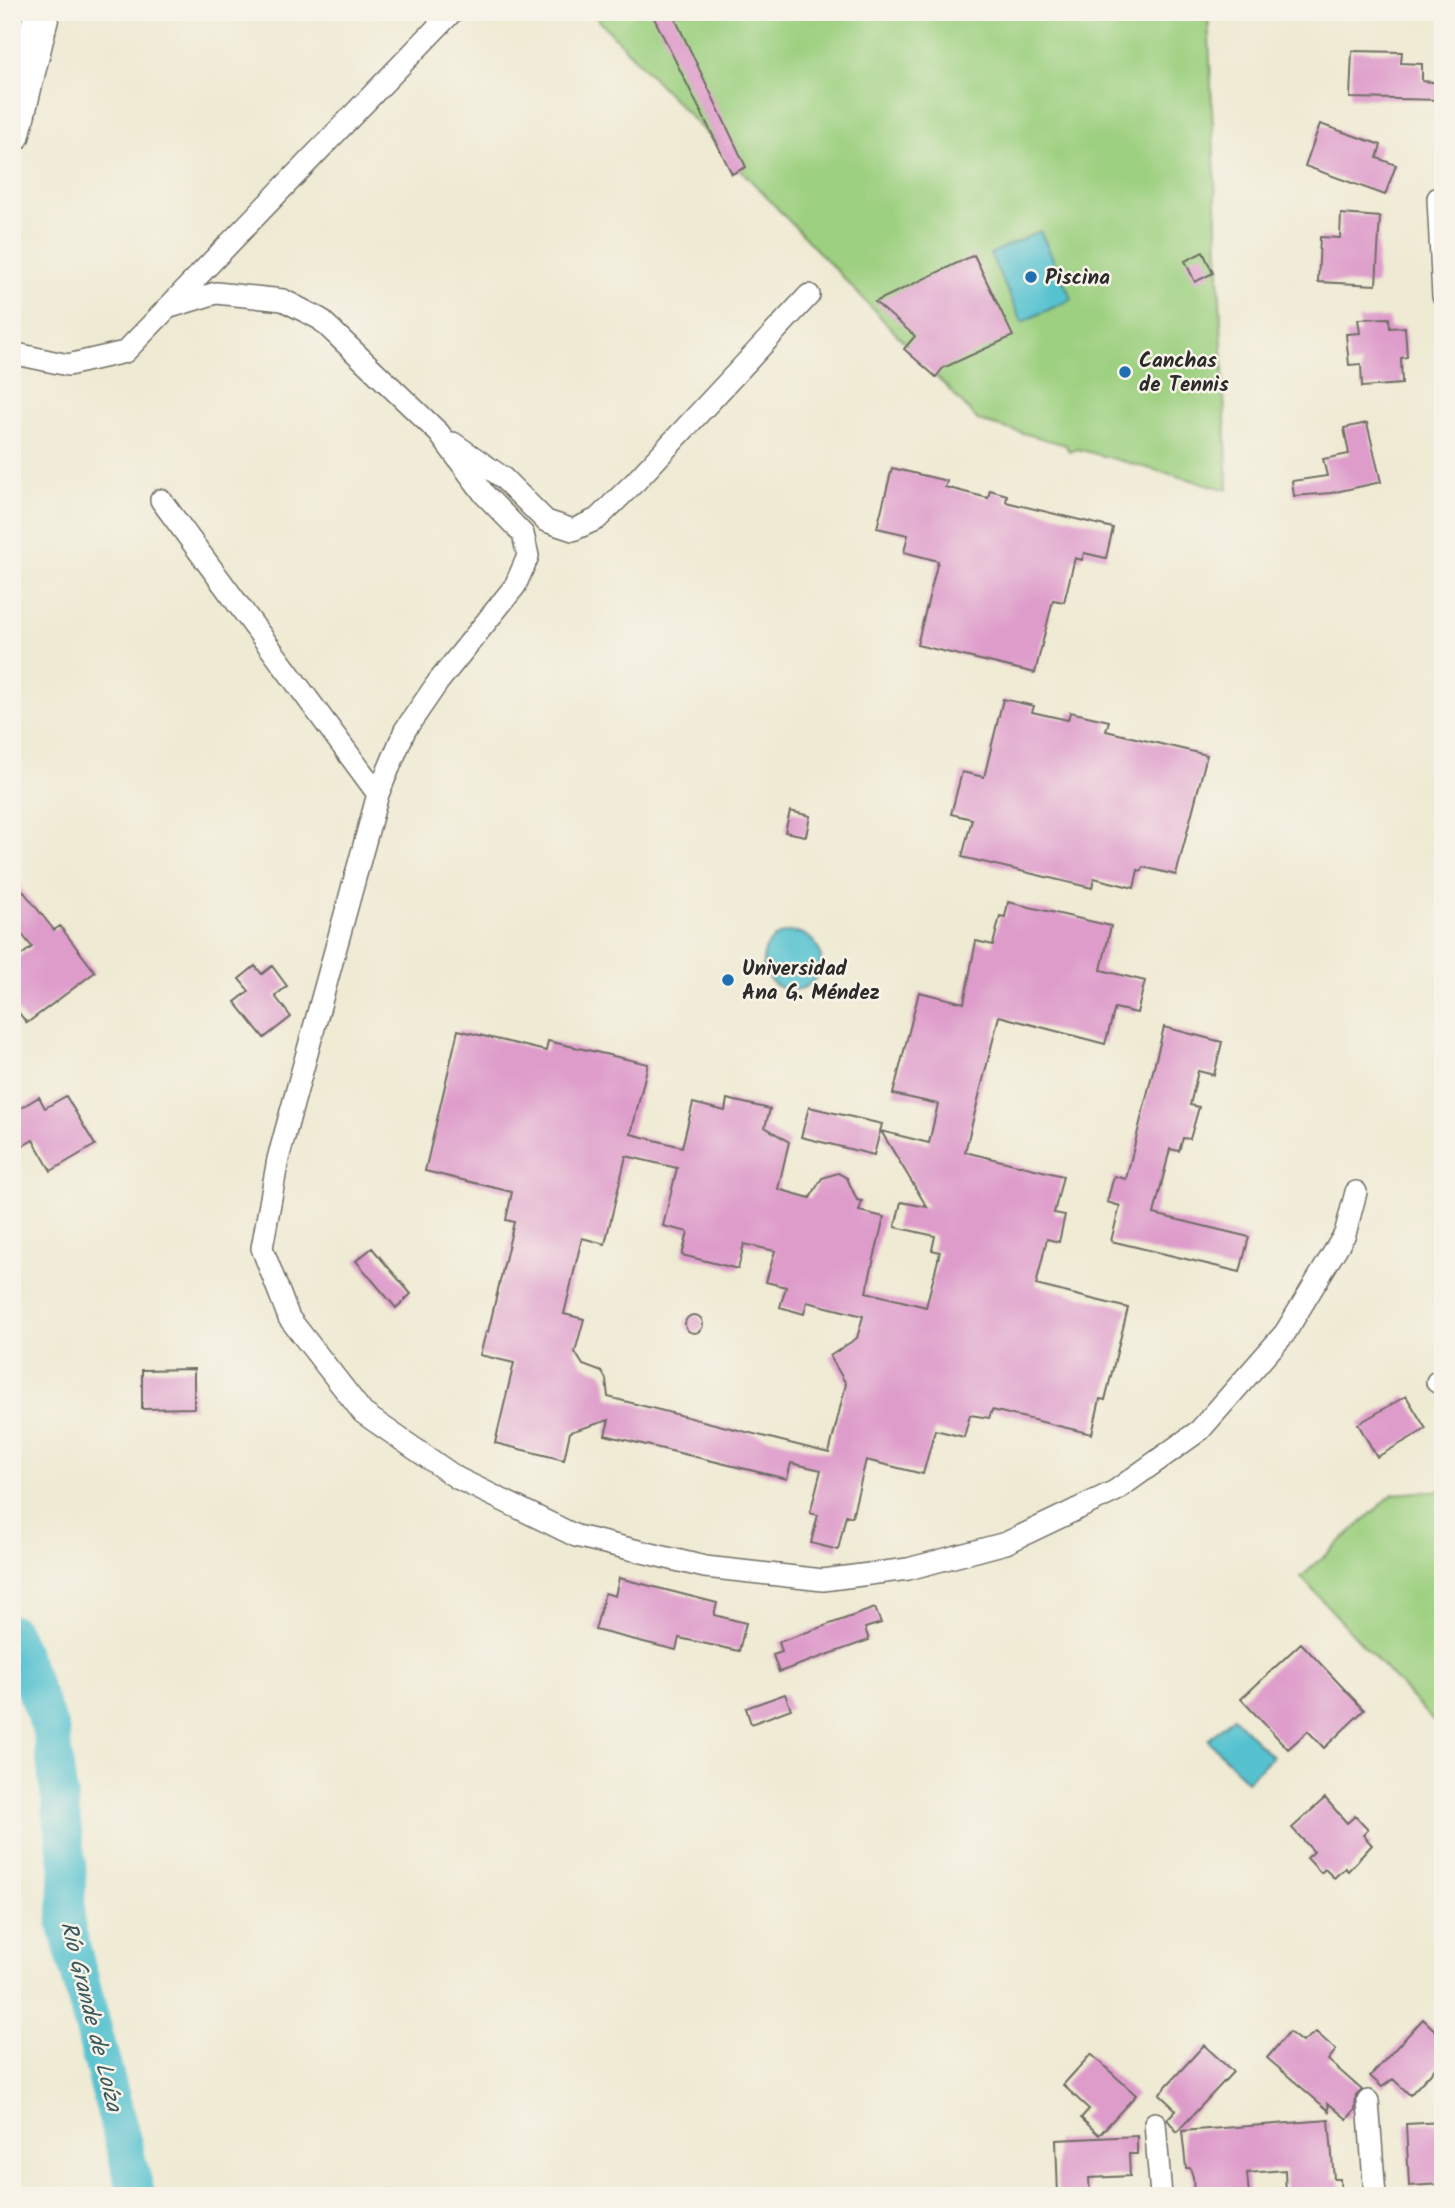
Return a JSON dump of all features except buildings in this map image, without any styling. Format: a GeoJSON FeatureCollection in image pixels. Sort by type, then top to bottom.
{"type":"FeatureCollection","features":[{"type":"Feature","properties":{"kind":"main road"},"geometry":{"type":"LineString","coordinates":[[12,135],[42,12]]}},
{"type":"Feature","properties":{"kind":"street"},"geometry":{"type":"LineString","coordinates":[[12,353],[68,365],[125,352],[452,12]]}},
{"type":"Feature","properties":{"kind":"street"},"geometry":{"type":"LineString","coordinates":[[1438,198],[1443,296]]}},
{"type":"Feature","properties":{"kind":"street"},"geometry":{"type":"LineString","coordinates":[[167,309],[216,293],[284,300],[320,319],[439,433],[502,477],[546,520],[573,530],[597,519],[636,481],[809,295]]}},
{"type":"Feature","properties":{"kind":"street"},"geometry":{"type":"LineString","coordinates":[[439,433],[485,495],[523,534],[528,556],[515,586],[438,682],[405,730],[378,793],[278,1159],[262,1248],[289,1318],[363,1413],[457,1478],[576,1535],[705,1567],[823,1580],[908,1569],[1006,1543],[1115,1492],[1200,1430],[1285,1333],[1345,1234],[1356,1192]]}},
{"type":"Feature","properties":{"kind":"street"},"geometry":{"type":"LineString","coordinates":[[161,500],[378,793]]}},
{"type":"Feature","properties":{"kind":"street"},"geometry":{"type":"LineString","coordinates":[[1368,2101],[1375,2196]]}},
{"type":"Feature","properties":{"kind":"street"},"geometry":{"type":"LineString","coordinates":[[1155,2123],[1161,2196]]}},
{"type":"Feature","properties":{"kind":"green space"},"geometry":{"type":"Polygon","coordinates":[[[591,12],[1208,12],[1228,490],[1078,449],[1069,452],[1066,445],[979,421],[591,12]]]}},
{"type":"Feature","properties":{"kind":"green space"},"geometry":{"type":"Polygon","coordinates":[[[1443,1490],[1443,1732],[1301,1577],[1393,1494],[1443,1490]]]}},
{"type":"Feature","properties":{"kind":"water","name":"Piscina"},"geometry":{"type":"Polygon","coordinates":[[[1040,231],[1072,299],[1022,322],[990,254],[1040,231]]]}},
{"type":"Feature","properties":{"kind":"water"},"geometry":{"type":"Polygon","coordinates":[[[792,932],[808,937],[816,945],[821,961],[816,977],[808,985],[792,990],[776,985],[768,977],[763,961],[768,945],[776,937],[792,932]]]}},
{"type":"Feature","properties":{"kind":"water"},"geometry":{"type":"Polygon","coordinates":[[[1233,1717],[1272,1757],[1247,1781],[1208,1740],[1233,1717]]]}},
{"type":"Feature","properties":{"kind":"waterway","name":"Río Grande de Loíza"},"geometry":{"type":"LineString","coordinates":[[12,1633],[51,1731],[68,1868],[66,1924],[137,2196]]}},
{"type":"Feature","properties":{"kind":"place","name":"Piscina"},"geometry":{"type":"Point","coordinates":[1031,277]}},
{"type":"Feature","properties":{"kind":"place","name":"Canchas de Tennis"},"geometry":{"type":"Point","coordinates":[1125,372]}},
{"type":"Feature","properties":{"kind":"place","name":"Universidad Ana G. Méndez"},"geometry":{"type":"Point","coordinates":[728,980]}}]}
